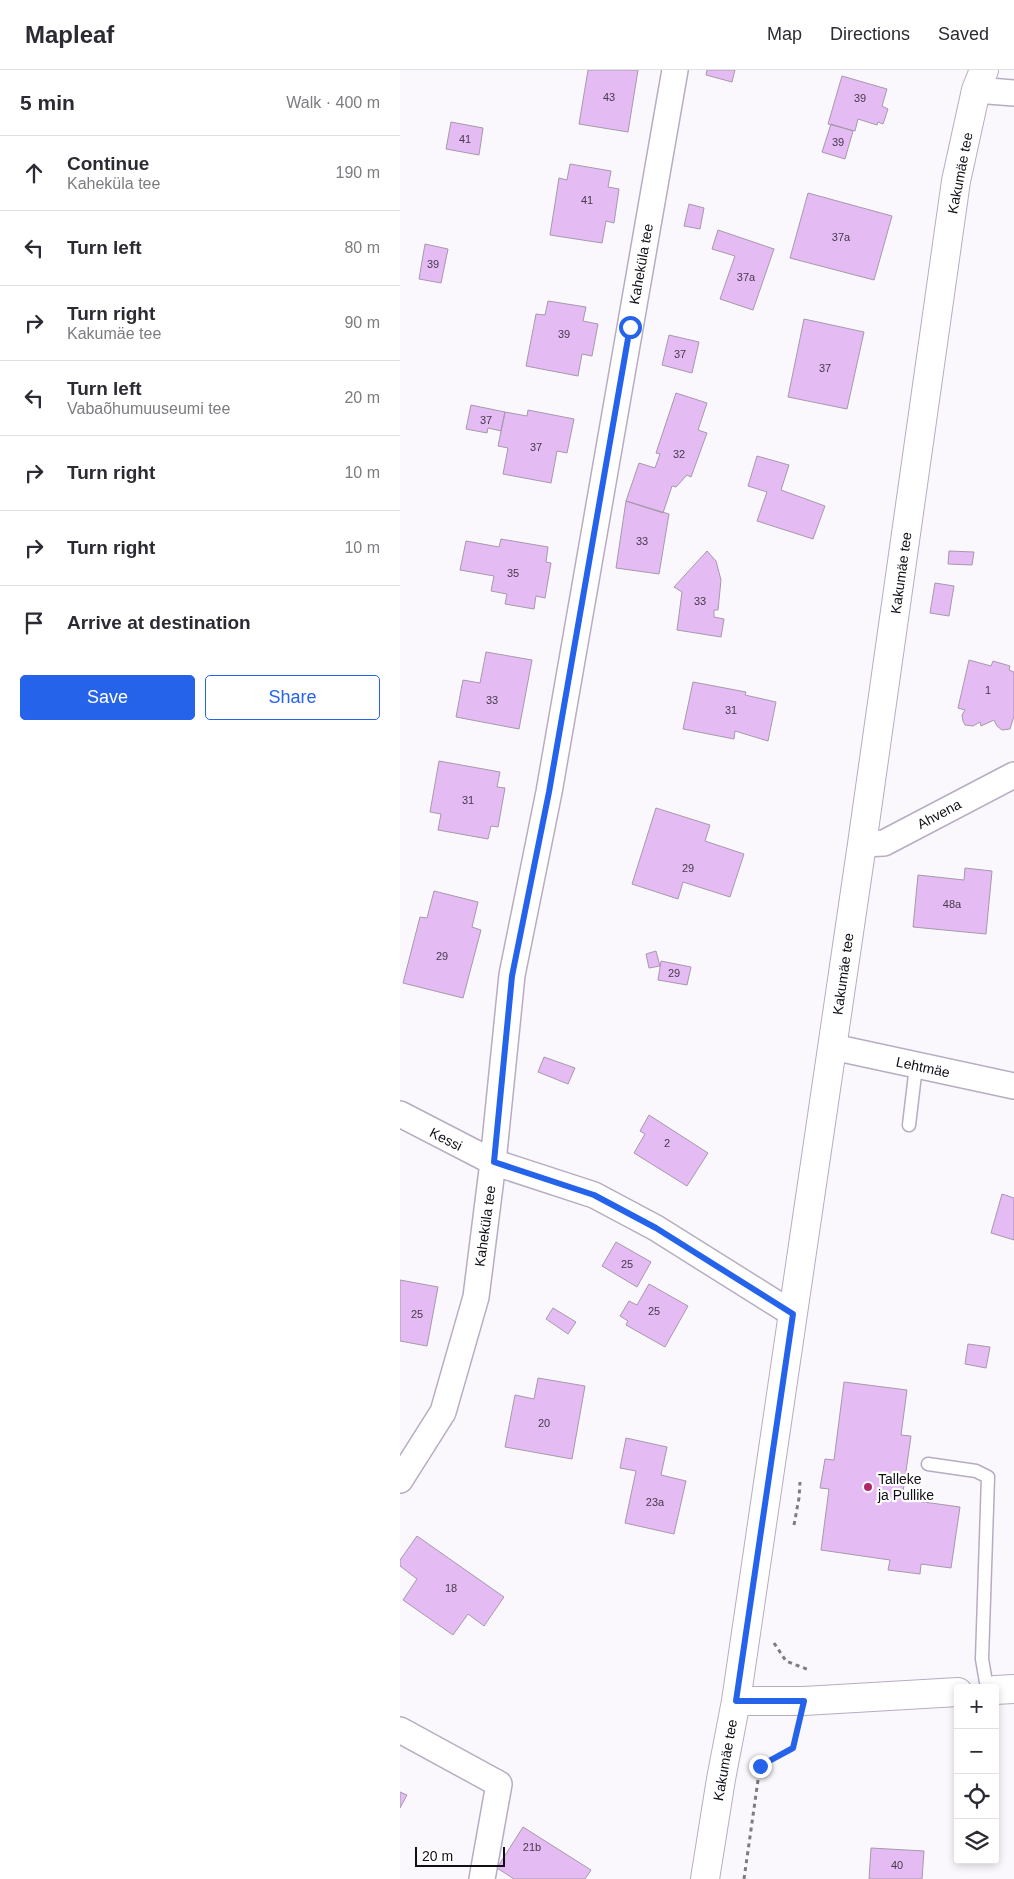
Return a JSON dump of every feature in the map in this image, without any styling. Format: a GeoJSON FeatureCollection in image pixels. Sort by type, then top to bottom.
{"type":"FeatureCollection","features":[{"type":"Feature","properties":{"kind":"street","name":"Kaheküla tee"},"geometry":{"type":"LineString","coordinates":[[400,1480],[443,1412],[476,1297],[494,1162],[512,976],[549,792],[675,70]]}},
{"type":"Feature","properties":{"kind":"street"},"geometry":{"type":"LineString","coordinates":[[980,80],[1014,93]]}},
{"type":"Feature","properties":{"kind":"street","name":"Kakumäe tee"},"geometry":{"type":"LineString","coordinates":[[705,1879],[736,1701],[862,844],[955,191],[980,80]]}},
{"type":"Feature","properties":{"kind":"street","name":"Ahvena"},"geometry":{"type":"LineString","coordinates":[[862,844],[884,843],[1014,775]]}},
{"type":"Feature","properties":{"kind":"street","name":"Lehtmäe"},"geometry":{"type":"LineString","coordinates":[[832,1047],[1014,1086]]}},
{"type":"Feature","properties":{"kind":"street","name":"Kessi"},"geometry":{"type":"LineString","coordinates":[[400,1114],[494,1162],[594,1195],[656,1228],[793,1314]]}},
{"type":"Feature","properties":{"kind":"street"},"geometry":{"type":"LineString","coordinates":[[999,1690],[1014,1689]]}},
{"type":"Feature","properties":{"kind":"street"},"geometry":{"type":"LineString","coordinates":[[736,1701],[804,1701],[954,1692]]}},
{"type":"Feature","properties":{"kind":"street"},"geometry":{"type":"LineString","coordinates":[[400,1730],[498,1784],[482,1879]]}},
{"type":"Feature","properties":{"kind":"lane"},"geometry":{"type":"LineString","coordinates":[[909,1125],[916,1066]]}},
{"type":"Feature","properties":{"kind":"lane"},"geometry":{"type":"LineString","coordinates":[[928,1464],[976,1471],[988,1477],[982,1659],[986,1684]]}},
{"type":"Feature","properties":{"kind":"path"},"geometry":{"type":"LineString","coordinates":[[744,1879],[760,1766],[793,1748],[804,1701],[808,1670]]}},
{"type":"Feature","properties":{"kind":"building"},"geometry":{"type":"Polygon","coordinates":[[[588,70],[638,70],[628,132],[579,124],[588,70]]]}},
{"type":"Feature","properties":{"kind":"building"},"geometry":{"type":"Polygon","coordinates":[[[707,70],[735,70],[732,82],[706,75],[707,70]]]}},
{"type":"Feature","properties":{"kind":"building"},"geometry":{"type":"Polygon","coordinates":[[[842,76],[887,89],[882,106],[888,109],[883,124],[878,122],[877,125],[858,119],[855,131],[828,124],[842,76]]]}},
{"type":"Feature","properties":{"kind":"building"},"geometry":{"type":"Polygon","coordinates":[[[451,122],[483,128],[479,155],[446,149],[451,122]]]}},
{"type":"Feature","properties":{"kind":"building"},"geometry":{"type":"Polygon","coordinates":[[[831,124],[853,131],[845,159],[822,152],[831,124]]]}},
{"type":"Feature","properties":{"kind":"building"},"geometry":{"type":"Polygon","coordinates":[[[570,164],[611,171],[608,187],[619,189],[614,223],[606,221],[602,243],[550,235],[559,178],[567,180],[570,164]]]}},
{"type":"Feature","properties":{"kind":"building"},"geometry":{"type":"Polygon","coordinates":[[[808,193],[892,216],[874,280],[790,258],[808,193]]]}},
{"type":"Feature","properties":{"kind":"building"},"geometry":{"type":"Polygon","coordinates":[[[689,204],[704,208],[700,229],[684,226],[689,204]]]}},
{"type":"Feature","properties":{"kind":"building"},"geometry":{"type":"Polygon","coordinates":[[[718,230],[774,249],[753,310],[720,299],[735,256],[712,249],[718,230]]]}},
{"type":"Feature","properties":{"kind":"building"},"geometry":{"type":"Polygon","coordinates":[[[425,244],[448,249],[441,283],[419,279],[425,244]]]}},
{"type":"Feature","properties":{"kind":"building"},"geometry":{"type":"Polygon","coordinates":[[[548,301],[586,307],[583,321],[598,324],[592,356],[582,354],[578,376],[526,366],[536,314],[545,315],[548,301]]]}},
{"type":"Feature","properties":{"kind":"building"},"geometry":{"type":"Polygon","coordinates":[[[804,319],[864,332],[847,409],[788,397],[804,319]]]}},
{"type":"Feature","properties":{"kind":"building"},"geometry":{"type":"Polygon","coordinates":[[[669,335],[699,342],[692,373],[662,365],[669,335]]]}},
{"type":"Feature","properties":{"kind":"building"},"geometry":{"type":"Polygon","coordinates":[[[676,393],[707,403],[698,430],[707,433],[691,477],[687,475],[676,487],[672,486],[663,513],[626,501],[639,463],[655,468],[660,454],[656,453],[676,393]]]}},
{"type":"Feature","properties":{"kind":"building"},"geometry":{"type":"Polygon","coordinates":[[[471,405],[505,412],[501,431],[488,428],[487,433],[466,429],[471,405]]]}},
{"type":"Feature","properties":{"kind":"building"},"geometry":{"type":"Polygon","coordinates":[[[528,410],[574,419],[567,453],[557,451],[551,483],[503,474],[508,448],[498,446],[505,412],[527,416],[528,410]]]}},
{"type":"Feature","properties":{"kind":"building"},"geometry":{"type":"Polygon","coordinates":[[[757,456],[789,465],[781,490],[825,506],[813,539],[757,521],[767,492],[748,486],[757,456]]]}},
{"type":"Feature","properties":{"kind":"building"},"geometry":{"type":"Polygon","coordinates":[[[626,501],[669,514],[659,574],[616,568],[626,501]]]}},
{"type":"Feature","properties":{"kind":"building"},"geometry":{"type":"Polygon","coordinates":[[[501,539],[548,547],[546,562],[551,563],[545,598],[536,596],[534,609],[505,604],[507,594],[491,591],[494,576],[460,570],[466,541],[499,547],[501,539]]]}},
{"type":"Feature","properties":{"kind":"building"},"geometry":{"type":"Polygon","coordinates":[[[707,551],[716,561],[721,580],[718,610],[714,610],[714,617],[724,619],[721,637],[677,630],[682,592],[674,587],[707,551]]]}},
{"type":"Feature","properties":{"kind":"building"},"geometry":{"type":"Polygon","coordinates":[[[949,551],[974,552],[972,565],[948,564],[949,551]]]}},
{"type":"Feature","properties":{"kind":"building"},"geometry":{"type":"Polygon","coordinates":[[[935,583],[954,586],[949,616],[930,613],[935,583]]]}},
{"type":"Feature","properties":{"kind":"building"},"geometry":{"type":"Polygon","coordinates":[[[486,652],[532,660],[519,729],[456,717],[463,680],[480,683],[486,652]]]}},
{"type":"Feature","properties":{"kind":"building"},"geometry":{"type":"Polygon","coordinates":[[[969,660],[991,666],[993,661],[1010,666],[1009,670],[1014,672],[1014,716],[1010,729],[1002,730],[994,720],[981,726],[980,722],[973,726],[965,725],[962,715],[965,710],[958,708],[969,660]]]}},
{"type":"Feature","properties":{"kind":"building"},"geometry":{"type":"Polygon","coordinates":[[[693,682],[746,692],[745,695],[776,702],[768,741],[735,731],[734,739],[683,729],[693,682]]]}},
{"type":"Feature","properties":{"kind":"building"},"geometry":{"type":"Polygon","coordinates":[[[439,761],[500,772],[497,787],[505,788],[498,827],[491,826],[488,839],[438,830],[441,814],[430,812],[439,761]]]}},
{"type":"Feature","properties":{"kind":"building"},"geometry":{"type":"Polygon","coordinates":[[[656,808],[710,825],[705,841],[744,854],[730,897],[683,882],[678,899],[632,884],[656,808]]]}},
{"type":"Feature","properties":{"kind":"building"},"geometry":{"type":"Polygon","coordinates":[[[965,868],[992,871],[986,934],[913,927],[918,875],[964,880],[965,868]]]}},
{"type":"Feature","properties":{"kind":"building"},"geometry":{"type":"Polygon","coordinates":[[[434,891],[478,902],[472,927],[481,930],[463,998],[403,983],[420,917],[427,918],[434,891]]]}},
{"type":"Feature","properties":{"kind":"building"},"geometry":{"type":"Polygon","coordinates":[[[656,951],[660,966],[649,968],[646,954],[656,951]]]}},
{"type":"Feature","properties":{"kind":"building"},"geometry":{"type":"Polygon","coordinates":[[[661,961],[691,967],[687,985],[658,980],[661,961]]]}},
{"type":"Feature","properties":{"kind":"building"},"geometry":{"type":"Polygon","coordinates":[[[544,1057],[575,1068],[568,1084],[538,1072],[544,1057]]]}},
{"type":"Feature","properties":{"kind":"building"},"geometry":{"type":"Polygon","coordinates":[[[649,1115],[708,1153],[687,1186],[634,1153],[645,1134],[640,1131],[649,1115]]]}},
{"type":"Feature","properties":{"kind":"building"},"geometry":{"type":"Polygon","coordinates":[[[1002,1194],[1014,1198],[1014,1240],[991,1233],[1002,1194]]]}},
{"type":"Feature","properties":{"kind":"building"},"geometry":{"type":"Polygon","coordinates":[[[616,1242],[651,1262],[637,1287],[602,1266],[616,1242]]]}},
{"type":"Feature","properties":{"kind":"building"},"geometry":{"type":"Polygon","coordinates":[[[400,1280],[438,1287],[427,1346],[400,1341],[400,1280]]]}},
{"type":"Feature","properties":{"kind":"building"},"geometry":{"type":"Polygon","coordinates":[[[649,1284],[688,1306],[665,1347],[626,1325],[628,1321],[620,1316],[629,1301],[637,1305],[649,1284]]]}},
{"type":"Feature","properties":{"kind":"building"},"geometry":{"type":"Polygon","coordinates":[[[553,1308],[576,1322],[568,1334],[546,1319],[553,1308]]]}},
{"type":"Feature","properties":{"kind":"building"},"geometry":{"type":"Polygon","coordinates":[[[968,1344],[990,1347],[986,1368],[965,1364],[968,1344]]]}},
{"type":"Feature","properties":{"kind":"building"},"geometry":{"type":"Polygon","coordinates":[[[538,1378],[585,1386],[572,1459],[505,1447],[515,1395],[534,1399],[538,1378]]]}},
{"type":"Feature","properties":{"kind":"building"},"geometry":{"type":"Polygon","coordinates":[[[844,1382],[907,1390],[901,1435],[911,1436],[902,1499],[960,1507],[951,1568],[921,1564],[920,1574],[888,1570],[890,1560],[821,1550],[829,1489],[820,1488],[825,1459],[834,1460],[844,1382]]]}},
{"type":"Feature","properties":{"kind":"building"},"geometry":{"type":"Polygon","coordinates":[[[626,1438],[667,1447],[661,1475],[686,1481],[674,1534],[625,1523],[636,1471],[620,1468],[626,1438]]]}},
{"type":"Feature","properties":{"kind":"building"},"geometry":{"type":"Polygon","coordinates":[[[417,1536],[504,1597],[484,1626],[468,1614],[453,1635],[403,1600],[417,1579],[400,1566],[400,1560],[417,1536]]]}},
{"type":"Feature","properties":{"kind":"building"},"geometry":{"type":"Polygon","coordinates":[[[400,1792],[407,1795],[400,1808],[400,1792]]]}},
{"type":"Feature","properties":{"kind":"building"},"geometry":{"type":"Polygon","coordinates":[[[523,1827],[591,1870],[585,1879],[514,1879],[497,1868],[523,1827]]]}},
{"type":"Feature","properties":{"kind":"building"},"geometry":{"type":"Polygon","coordinates":[[[871,1848],[924,1851],[922,1879],[869,1879],[871,1848]]]}},
{"type":"Feature","properties":{"kind":"place","name":"Talleke ja Pullike"},"geometry":{"type":"Point","coordinates":[868,1487]}},
{"type":"Feature","properties":{"kind":"route"},"geometry":{"type":"LineString","coordinates":[[630,327],[549,792],[512,976],[494,1162],[594,1195],[656,1228],[793,1314],[736,1701],[804,1701],[793,1748],[760,1766]]}}]}
